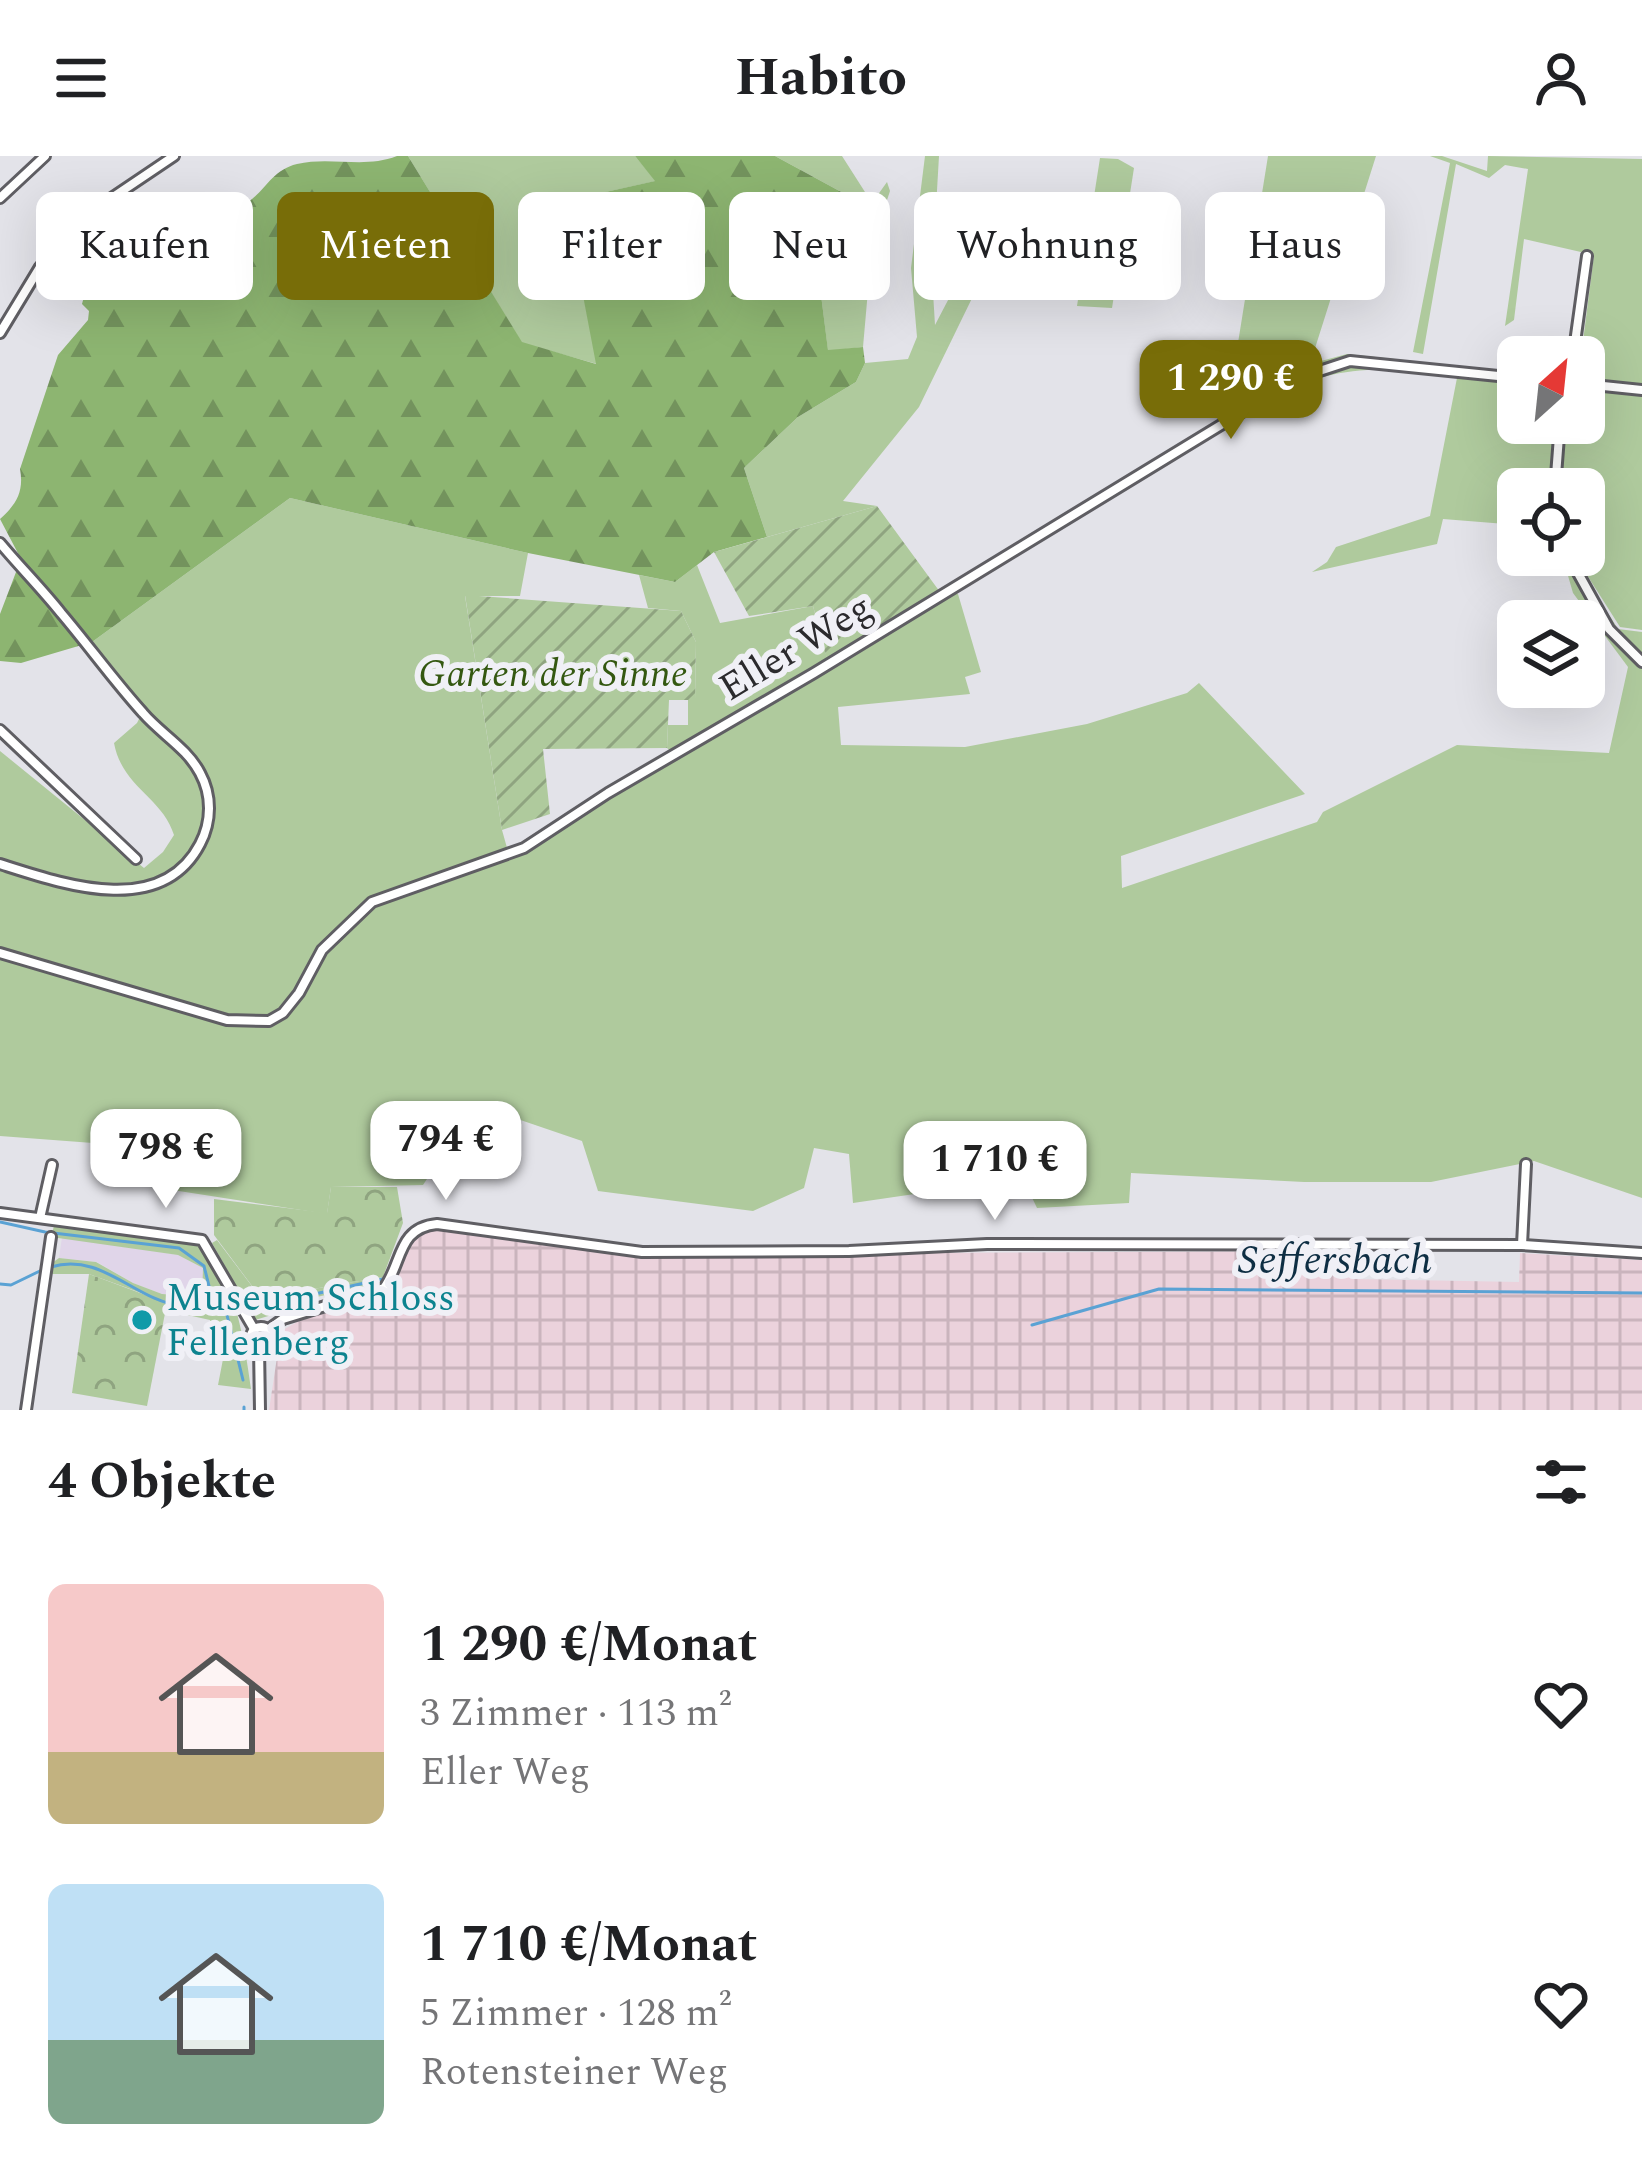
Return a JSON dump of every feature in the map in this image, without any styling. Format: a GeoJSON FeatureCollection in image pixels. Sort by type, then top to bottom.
{"type":"FeatureCollection","features":[{"type":"Feature","properties":{"kind":"street"},"geometry":{"type":"LineString","coordinates":[[0,198],[45,156]]}},
{"type":"Feature","properties":{"kind":"street"},"geometry":{"type":"LineString","coordinates":[[0,333],[40,267],[76,223],[174,156]]}},
{"type":"Feature","properties":{"kind":"street"},"geometry":{"type":"LineString","coordinates":[[1576,336],[1587,256]]}},
{"type":"Feature","properties":{"kind":"street","name":"Eller Weg"},"geometry":{"type":"LineString","coordinates":[[0,953],[227,1020],[269,1021],[283,1013],[299,993],[322,950],[372,902],[524,848],[1298,378],[1350,361],[1497,376]]}},
{"type":"Feature","properties":{"kind":"street"},"geometry":{"type":"LineString","coordinates":[[1605,387],[1642,390]]}},
{"type":"Feature","properties":{"kind":"street"},"geometry":{"type":"LineString","coordinates":[[0,544],[132,701],[194,762],[209,807],[196,851],[181,870],[154,886],[95,888],[0,864]]}},
{"type":"Feature","properties":{"kind":"street"},"geometry":{"type":"LineString","coordinates":[[1580,576],[1609,629],[1642,662]]}},
{"type":"Feature","properties":{"kind":"street"},"geometry":{"type":"LineString","coordinates":[[0,730],[136,859]]}},
{"type":"Feature","properties":{"kind":"street"},"geometry":{"type":"LineString","coordinates":[[1522,1245],[1526,1164]]}},
{"type":"Feature","properties":{"kind":"street"},"geometry":{"type":"LineString","coordinates":[[40,1219],[52,1165]]}},
{"type":"Feature","properties":{"kind":"street"},"geometry":{"type":"LineString","coordinates":[[0,1213],[202,1240],[254,1329],[251,1338],[259,1347],[260,1410]]}},
{"type":"Feature","properties":{"kind":"street"},"geometry":{"type":"LineString","coordinates":[[254,1329],[268,1329],[283,1319],[384,1288],[403,1242],[425,1225],[642,1252],[849,1251],[987,1244],[1522,1245],[1642,1253]]}},
{"type":"Feature","properties":{"kind":"street"},"geometry":{"type":"LineString","coordinates":[[26,1410],[50,1237]]}},
{"type":"Feature","properties":{"kind":"street"},"geometry":{"type":"LineString","coordinates":[[259,1347],[271,1341],[268,1329]]}},
{"type":"Feature","properties":{"kind":"shaded area"},"geometry":{"type":"Polygon","coordinates":[[[433,1228],[633,1254],[1355,1251],[1354,1279],[1519,1282],[1520,1253],[1642,1260],[1642,1410],[269,1410],[281,1331],[304,1318],[386,1299],[415,1234],[433,1228]]]}},
{"type":"Feature","properties":{"kind":"shaded area"},"geometry":{"type":"Polygon","coordinates":[[[62,1237],[178,1255],[203,1268],[203,1297],[162,1294],[97,1262],[59,1258],[62,1237]]]}},
{"type":"Feature","properties":{"kind":"green space"},"geometry":{"type":"Polygon","coordinates":[[[408,156],[635,156],[656,181],[606,192],[518,192],[518,300],[584,300],[597,364],[522,343],[494,297],[494,192],[430,192],[408,156]]]}},
{"type":"Feature","properties":{"kind":"green space"},"geometry":{"type":"Polygon","coordinates":[[[408,156],[430,192],[277,192],[277,300],[494,300],[494,296],[522,342],[596,364],[584,300],[705,300],[705,192],[606,192],[655,181],[635,156],[775,156],[841,192],[729,192],[729,300],[822,300],[828,350],[863,347],[865,363],[856,382],[798,417],[744,468],[767,537],[714,552],[675,582],[290,498],[92,642],[21,663],[0,661],[0,614],[21,559],[0,519],[18,497],[20,469],[58,355],[88,320],[83,300],[253,300],[253,199],[288,167],[408,156]]]}},
{"type":"Feature","properties":{"kind":"green space"},"geometry":{"type":"Polygon","coordinates":[[[775,156],[842,156],[865,192],[841,192],[775,156]]]}},
{"type":"Feature","properties":{"kind":"green space"},"geometry":{"type":"Polygon","coordinates":[[[925,156],[939,156],[937,192],[920,192],[925,156]]]}},
{"type":"Feature","properties":{"kind":"green space"},"geometry":{"type":"Polygon","coordinates":[[[1268,156],[1376,156],[1365,192],[1262,192],[1268,156]]]}},
{"type":"Feature","properties":{"kind":"green space"},"geometry":{"type":"Polygon","coordinates":[[[1430,156],[1487,171],[1488,156],[1642,159],[1642,630],[1620,627],[1588,576],[1605,576],[1605,468],[1497,468],[1497,523],[1443,519],[1437,544],[1312,572],[1327,562],[1336,547],[1430,516],[1457,378],[1392,370],[1336,374],[1282,392],[1225,424],[1245,300],[1330,300],[1310,364],[1347,354],[1404,360],[1457,377],[1497,382],[1497,444],[1605,444],[1605,336],[1584,336],[1594,255],[1524,239],[1514,320],[1505,326],[1528,169],[1505,165],[1489,178],[1456,164],[1423,354],[1413,352],[1450,163],[1430,156]]]}},
{"type":"Feature","properties":{"kind":"green space"},"geometry":{"type":"Polygon","coordinates":[[[1100,158],[1118,159],[1134,168],[1130,192],[1095,192],[1100,158]]]}},
{"type":"Feature","properties":{"kind":"green space"},"geometry":{"type":"Polygon","coordinates":[[[914,244],[914,300],[933,300],[935,325],[948,300],[971,300],[919,407],[843,501],[877,506],[767,537],[744,468],[798,417],[856,382],[865,363],[908,359],[917,337],[911,268],[914,244]]]}},
{"type":"Feature","properties":{"kind":"green space"},"geometry":{"type":"Polygon","coordinates":[[[822,300],[867,300],[863,347],[828,351],[822,300]]]}},
{"type":"Feature","properties":{"kind":"green space"},"geometry":{"type":"Polygon","coordinates":[[[1078,300],[1113,300],[1112,308],[1077,306],[1078,300]]]}},
{"type":"Feature","properties":{"kind":"green space"},"geometry":{"type":"Polygon","coordinates":[[[290,498],[528,553],[520,596],[465,596],[509,855],[676,756],[667,748],[668,725],[688,725],[688,700],[695,699],[696,642],[681,611],[648,608],[639,575],[675,582],[697,565],[720,623],[813,606],[827,658],[940,592],[958,594],[981,672],[965,677],[970,694],[838,707],[841,745],[965,747],[1087,724],[1187,693],[1199,683],[1305,794],[1121,856],[1122,888],[1317,822],[1323,812],[1457,745],[1609,753],[1628,667],[1605,636],[1605,609],[1618,629],[1642,632],[1642,1198],[1534,1161],[1431,1182],[1304,1182],[1131,1173],[1129,1203],[1037,1208],[1002,1135],[942,1138],[942,1190],[853,1203],[849,1154],[814,1148],[804,1188],[753,1211],[598,1191],[582,1141],[476,1105],[423,1185],[331,1187],[327,1214],[166,1189],[146,1147],[0,1136],[0,751],[144,868],[174,835],[161,811],[125,771],[114,743],[137,723],[145,707],[92,642],[290,498]]]}},
{"type":"Feature","properties":{"kind":"green space"},"geometry":{"type":"Polygon","coordinates":[[[877,506],[940,592],[827,659],[813,606],[749,616],[714,552],[877,506]]]}},
{"type":"Feature","properties":{"kind":"green space"},"geometry":{"type":"Polygon","coordinates":[[[1568,576],[1585,577],[1600,600],[1578,600],[1573,593],[1568,576]]]}},
{"type":"Feature","properties":{"kind":"green space","name":"Garten der Sinne"},"geometry":{"type":"Polygon","coordinates":[[[465,595],[681,611],[696,642],[695,700],[669,700],[667,748],[543,749],[550,814],[502,830],[465,595]]]}},
{"type":"Feature","properties":{"kind":"green space"},"geometry":{"type":"Polygon","coordinates":[[[331,1187],[397,1187],[403,1223],[383,1277],[261,1298],[214,1235],[214,1199],[327,1213],[331,1187]]]}},
{"type":"Feature","properties":{"kind":"green space"},"geometry":{"type":"Polygon","coordinates":[[[54,1226],[159,1234],[198,1245],[210,1254],[233,1300],[251,1389],[218,1385],[224,1354],[210,1350],[210,1320],[165,1310],[166,1302],[89,1274],[47,1274],[48,1266],[59,1258],[96,1262],[162,1294],[202,1297],[203,1268],[178,1255],[51,1237],[54,1226]]]}},
{"type":"Feature","properties":{"kind":"green space"},"geometry":{"type":"Polygon","coordinates":[[[217,1240],[261,1298],[383,1277],[380,1283],[294,1302],[295,1308],[255,1320],[212,1243],[217,1240]]]}},
{"type":"Feature","properties":{"kind":"green space"},"geometry":{"type":"Polygon","coordinates":[[[89,1274],[167,1303],[147,1406],[72,1393],[89,1274]]]}},
{"type":"Feature","properties":{"kind":"waterway","name":"Seffersbach"},"geometry":{"type":"LineString","coordinates":[[0,1222],[179,1248],[204,1266],[213,1302],[230,1310]]}},
{"type":"Feature","properties":{"kind":"waterway"},"geometry":{"type":"LineString","coordinates":[[51,1267],[86,1266],[182,1306],[212,1302]]}},
{"type":"Feature","properties":{"kind":"waterway"},"geometry":{"type":"LineString","coordinates":[[0,1284],[11,1285],[42,1270]]}},
{"type":"Feature","properties":{"kind":"waterway","name":"Seffersbach"},"geometry":{"type":"LineString","coordinates":[[251,1308],[383,1279]]}},
{"type":"Feature","properties":{"kind":"waterway","name":"Seffersbach"},"geometry":{"type":"LineString","coordinates":[[1032,1325],[1159,1289],[1642,1293]]}},
{"type":"Feature","properties":{"kind":"waterway"},"geometry":{"type":"LineString","coordinates":[[226,1311],[243,1380]]}},
{"type":"Feature","properties":{"kind":"place","name":"Museum Schloss Fellenberg"},"geometry":{"type":"Point","coordinates":[142,1320]}}]}
